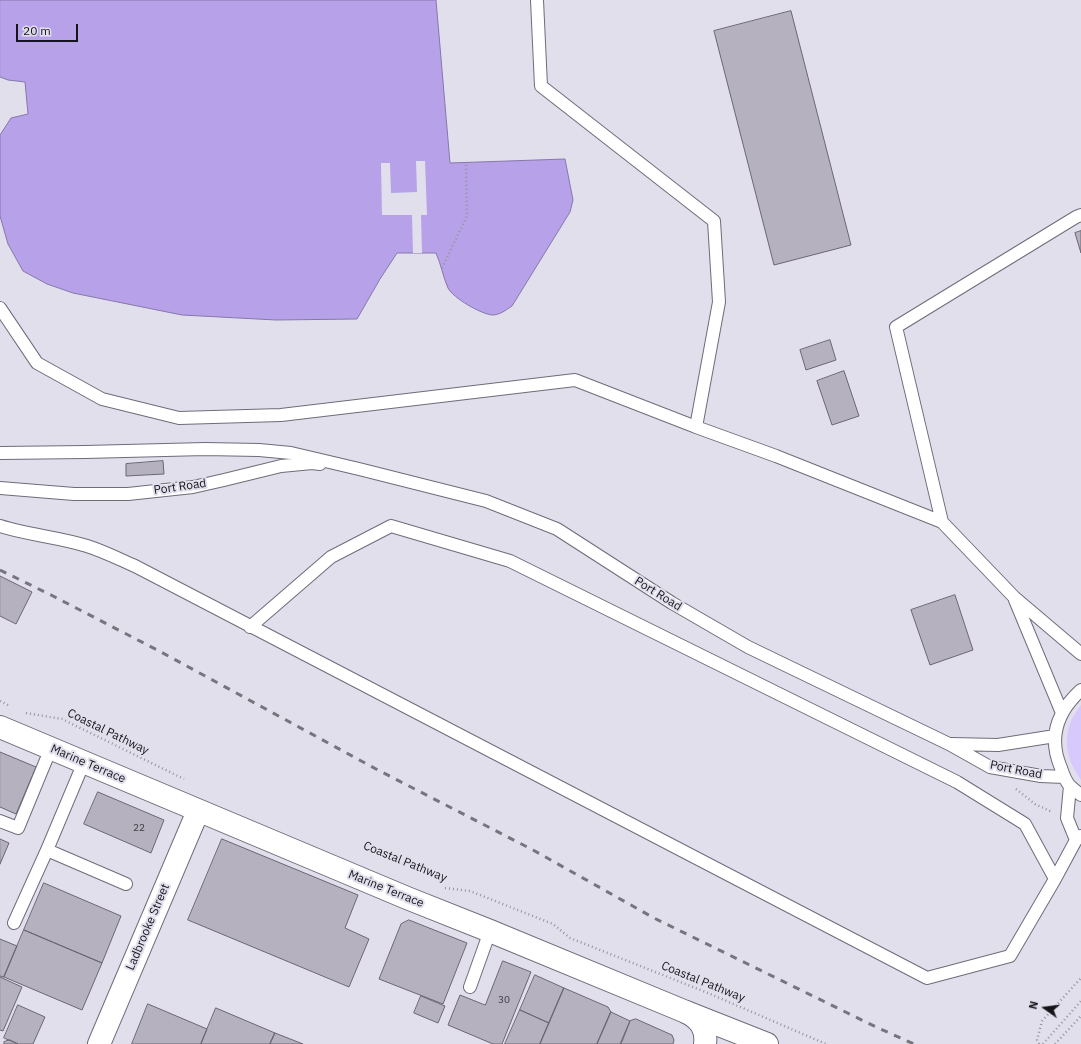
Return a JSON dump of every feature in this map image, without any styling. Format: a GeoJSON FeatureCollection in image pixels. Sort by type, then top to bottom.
{"type":"FeatureCollection","features":[{"type":"Feature","properties":{"kind":"street","name":"Marine Terrace"},"geometry":{"type":"LineString","coordinates":[[0,727],[400,895],[686,1012],[697,1018],[701,1023],[704,1028],[706,1042],[739,1040],[763,1044]]}},
{"type":"Feature","properties":{"kind":"street","name":"Ladbrooke Street"},"geometry":{"type":"LineString","coordinates":[[98,1044],[198,811]]}},
{"type":"Feature","properties":{"kind":"street"},"geometry":{"type":"LineString","coordinates":[[686,1012],[767,1044]]}},
{"type":"Feature","properties":{"kind":"lane"},"geometry":{"type":"LineString","coordinates":[[537,0],[542,86],[714,221],[719,302],[696,427]]}},
{"type":"Feature","properties":{"kind":"lane"},"geometry":{"type":"LineString","coordinates":[[942,522],[896,327],[1081,215]]}},
{"type":"Feature","properties":{"kind":"lane"},"geometry":{"type":"LineString","coordinates":[[0,308],[37,363],[102,399],[179,418],[281,415],[575,380],[776,456],[942,522],[1014,597],[1081,654]]}},
{"type":"Feature","properties":{"kind":"lane","name":"Port Road"},"geometry":{"type":"LineString","coordinates":[[0,453],[181,449],[259,450],[291,453],[358,468],[486,501],[557,529],[672,603],[748,647],[949,744],[990,767],[1067,782]]}},
{"type":"Feature","properties":{"kind":"lane","name":"Port Road"},"geometry":{"type":"LineString","coordinates":[[0,488],[74,494],[128,494],[193,487],[281,466],[312,463],[358,468]]}},
{"type":"Feature","properties":{"kind":"lane"},"geometry":{"type":"LineString","coordinates":[[0,526],[88,546],[135,566],[927,978],[1010,956],[1078,838],[1067,818],[1067,782]]}},
{"type":"Feature","properties":{"kind":"lane"},"geometry":{"type":"LineString","coordinates":[[250,627],[331,557],[391,526],[510,561],[957,782],[1025,824],[1055,879]]}},
{"type":"Feature","properties":{"kind":"lane"},"geometry":{"type":"LineString","coordinates":[[1014,597],[1062,713]]}},
{"type":"Feature","properties":{"kind":"lane"},"geometry":{"type":"LineString","coordinates":[[1081,690],[1071,699],[1062,713],[1057,724],[1055,736],[1056,758],[1067,782],[1081,795]]}},
{"type":"Feature","properties":{"kind":"lane","name":"Port Road"},"geometry":{"type":"LineString","coordinates":[[949,744],[998,744],[1055,736]]}},
{"type":"Feature","properties":{"kind":"lane"},"geometry":{"type":"LineString","coordinates":[[0,821],[18,828],[51,748]]}},
{"type":"Feature","properties":{"kind":"lane"},"geometry":{"type":"LineString","coordinates":[[14,923],[84,762]]}},
{"type":"Feature","properties":{"kind":"lane"},"geometry":{"type":"LineString","coordinates":[[47,850],[126,884]]}},
{"type":"Feature","properties":{"kind":"lane"},"geometry":{"type":"LineString","coordinates":[[470,987],[490,931]]}},
{"type":"Feature","properties":{"kind":"path"},"geometry":{"type":"LineString","coordinates":[[442,268],[467,216],[466,163]]}},
{"type":"Feature","properties":{"kind":"path"},"geometry":{"type":"LineString","coordinates":[[0,701],[14,708]]}},
{"type":"Feature","properties":{"kind":"path","name":"Coastal Pathway"},"geometry":{"type":"LineString","coordinates":[[21,712],[62,719],[186,780]]}},
{"type":"Feature","properties":{"kind":"path"},"geometry":{"type":"LineString","coordinates":[[990,767],[1035,804],[1067,818]]}},
{"type":"Feature","properties":{"kind":"path","name":"Coastal Pathway"},"geometry":{"type":"LineString","coordinates":[[438,886],[446,889],[470,891],[553,924],[570,938],[708,993],[826,1044]]}},
{"type":"Feature","properties":{"kind":"path"},"geometry":{"type":"LineString","coordinates":[[1039,1044],[1038,1040],[1042,1021],[1081,978]]}},
{"type":"Feature","properties":{"kind":"path"},"geometry":{"type":"LineString","coordinates":[[1043,1044],[1081,1001]]}},
{"type":"Feature","properties":{"kind":"path"},"geometry":{"type":"LineString","coordinates":[[1055,1044],[1081,1016]]}},
{"type":"Feature","properties":{"kind":"shaded area"},"geometry":{"type":"Polygon","coordinates":[[[0,0],[436,0],[450,163],[565,159],[573,200],[570,212],[512,306],[495,315],[487,314],[475,309],[461,301],[451,292],[446,284],[436,253],[397,253],[357,319],[276,320],[182,315],[73,293],[47,284],[23,271],[8,244],[0,216],[0,135],[11,118],[28,114],[25,82],[8,80],[0,77],[0,0]]]}},
{"type":"Feature","properties":{"kind":"shaded area"},"geometry":{"type":"Polygon","coordinates":[[[1081,705],[1081,780],[1075,771],[1068,752],[1067,733],[1075,714],[1081,705]]]}},
{"type":"Feature","properties":{"kind":"pier"},"geometry":{"type":"Polygon","coordinates":[[[416,161],[425,161],[427,215],[421,215],[422,253],[413,253],[412,215],[382,215],[381,163],[390,163],[391,193],[417,192],[416,161]]]}},
{"type":"Feature","properties":{"kind":"building"},"geometry":{"type":"Polygon","coordinates":[[[791,11],[851,245],[774,265],[714,31],[791,11]]]}},
{"type":"Feature","properties":{"kind":"building"},"geometry":{"type":"Polygon","coordinates":[[[1081,231],[1081,253],[1075,233],[1081,231]]]}},
{"type":"Feature","properties":{"kind":"building"},"geometry":{"type":"Polygon","coordinates":[[[830,340],[836,360],[806,370],[800,350],[830,340]]]}},
{"type":"Feature","properties":{"kind":"building"},"geometry":{"type":"Polygon","coordinates":[[[844,371],[859,416],[832,425],[817,381],[844,371]]]}},
{"type":"Feature","properties":{"kind":"building"},"geometry":{"type":"Polygon","coordinates":[[[163,461],[164,474],[126,476],[126,464],[163,461]]]}},
{"type":"Feature","properties":{"kind":"building"},"geometry":{"type":"Polygon","coordinates":[[[0,576],[32,592],[16,624],[0,616],[0,576]]]}},
{"type":"Feature","properties":{"kind":"building"},"geometry":{"type":"Polygon","coordinates":[[[955,595],[973,650],[930,665],[911,610],[955,595]]]}},
{"type":"Feature","properties":{"kind":"building"},"geometry":{"type":"Polygon","coordinates":[[[0,752],[36,767],[16,814],[0,807],[0,752]]]}},
{"type":"Feature","properties":{"kind":"building"},"geometry":{"type":"Polygon","coordinates":[[[98,792],[164,820],[151,853],[84,824],[98,792]]]}},
{"type":"Feature","properties":{"kind":"building"},"geometry":{"type":"Polygon","coordinates":[[[0,839],[9,843],[0,864],[0,839]]]}},
{"type":"Feature","properties":{"kind":"building"},"geometry":{"type":"Polygon","coordinates":[[[222,839],[358,895],[345,928],[369,939],[349,987],[188,920],[222,839]]]}},
{"type":"Feature","properties":{"kind":"building"},"geometry":{"type":"Polygon","coordinates":[[[44,883],[121,916],[102,963],[24,930],[44,883]]]}},
{"type":"Feature","properties":{"kind":"building"},"geometry":{"type":"Polygon","coordinates":[[[409,920],[467,943],[443,1004],[379,979],[401,924],[409,920]]]}},
{"type":"Feature","properties":{"kind":"building"},"geometry":{"type":"Polygon","coordinates":[[[24,930],[102,963],[82,1010],[4,977],[24,930]]]}},
{"type":"Feature","properties":{"kind":"building"},"geometry":{"type":"Polygon","coordinates":[[[0,939],[17,946],[4,977],[0,976],[0,939]]]}},
{"type":"Feature","properties":{"kind":"building"},"geometry":{"type":"Polygon","coordinates":[[[503,961],[531,972],[502,1044],[493,1044],[448,1025],[460,995],[485,1005],[503,961]]]}},
{"type":"Feature","properties":{"kind":"building"},"geometry":{"type":"Polygon","coordinates":[[[535,975],[564,988],[549,1023],[520,1010],[535,975]]]}},
{"type":"Feature","properties":{"kind":"building"},"geometry":{"type":"Polygon","coordinates":[[[0,977],[22,987],[3,1031],[0,1030],[0,977]]]}},
{"type":"Feature","properties":{"kind":"building"},"geometry":{"type":"Polygon","coordinates":[[[564,988],[608,1007],[611,1012],[597,1044],[540,1044],[564,988]]]}},
{"type":"Feature","properties":{"kind":"building"},"geometry":{"type":"Polygon","coordinates":[[[421,996],[445,1006],[438,1023],[414,1013],[421,996]]]}},
{"type":"Feature","properties":{"kind":"building"},"geometry":{"type":"Polygon","coordinates":[[[148,1004],[207,1029],[201,1044],[132,1044],[148,1004]]]}},
{"type":"Feature","properties":{"kind":"building"},"geometry":{"type":"Polygon","coordinates":[[[18,1005],[45,1017],[33,1044],[18,1044],[4,1038],[18,1005]]]}},
{"type":"Feature","properties":{"kind":"building"},"geometry":{"type":"Polygon","coordinates":[[[216,1008],[275,1033],[270,1044],[201,1044],[216,1008]]]}},
{"type":"Feature","properties":{"kind":"building"},"geometry":{"type":"Polygon","coordinates":[[[520,1010],[549,1023],[540,1044],[505,1044],[520,1010]]]}},
{"type":"Feature","properties":{"kind":"building"},"geometry":{"type":"Polygon","coordinates":[[[611,1012],[630,1021],[620,1044],[597,1044],[611,1012]]]}},
{"type":"Feature","properties":{"kind":"building"},"geometry":{"type":"Polygon","coordinates":[[[636,1019],[672,1035],[674,1040],[673,1044],[621,1044],[630,1021],[636,1019]]]}},
{"type":"Feature","properties":{"kind":"building"},"geometry":{"type":"Polygon","coordinates":[[[275,1033],[303,1044],[270,1044],[275,1033]]]}},
{"type":"Feature","properties":{"kind":"building"},"geometry":{"type":"Polygon","coordinates":[[[10,1040],[18,1044],[4,1044],[4,1042],[10,1040]]]}},
{"type":"Feature","properties":{"kind":"railway"},"geometry":{"type":"LineString","coordinates":[[0,570],[161,652],[376,769],[533,850],[654,918],[876,1027],[914,1044]]}}]}
